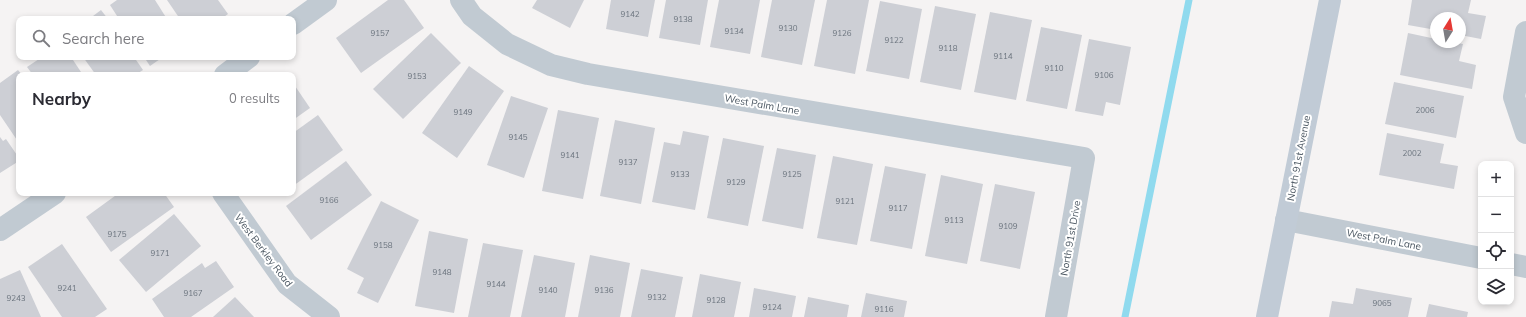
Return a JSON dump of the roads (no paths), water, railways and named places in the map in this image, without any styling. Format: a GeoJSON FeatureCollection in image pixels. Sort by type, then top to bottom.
{"type":"FeatureCollection","features":[{"type":"Feature","properties":{"kind":"main road","name":"North 91st Avenue"},"geometry":{"type":"LineString","coordinates":[[1267,317],[1330,0]]}},
{"type":"Feature","properties":{"kind":"street"},"geometry":{"type":"LineString","coordinates":[[296,22],[326,0]]}},
{"type":"Feature","properties":{"kind":"street","name":"West Palm Lane"},"geometry":{"type":"LineString","coordinates":[[461,0],[472,16],[507,44],[551,65],[596,76],[1084,158]]}},
{"type":"Feature","properties":{"kind":"street"},"geometry":{"type":"LineString","coordinates":[[1526,32],[1514,96],[1526,133]]}},
{"type":"Feature","properties":{"kind":"street"},"geometry":{"type":"LineString","coordinates":[[229,72],[245,60]]}},
{"type":"Feature","properties":{"kind":"street","name":"North 91st Drive"},"geometry":{"type":"LineString","coordinates":[[1056,317],[1084,158]]}},
{"type":"Feature","properties":{"kind":"street"},"geometry":{"type":"LineString","coordinates":[[0,230],[51,196]]}},
{"type":"Feature","properties":{"kind":"street","name":"West Berkley Road"},"geometry":{"type":"LineString","coordinates":[[225,196],[287,284],[329,317]]}},
{"type":"Feature","properties":{"kind":"street","name":"West Palm Lane"},"geometry":{"type":"LineString","coordinates":[[1286,220],[1478,257]]}},
{"type":"Feature","properties":{"kind":"street"},"geometry":{"type":"LineString","coordinates":[[1514,265],[1526,267]]}},
{"type":"Feature","properties":{"kind":"waterway"},"geometry":{"type":"LineString","coordinates":[[1125,317],[1189,0]]}}]}
